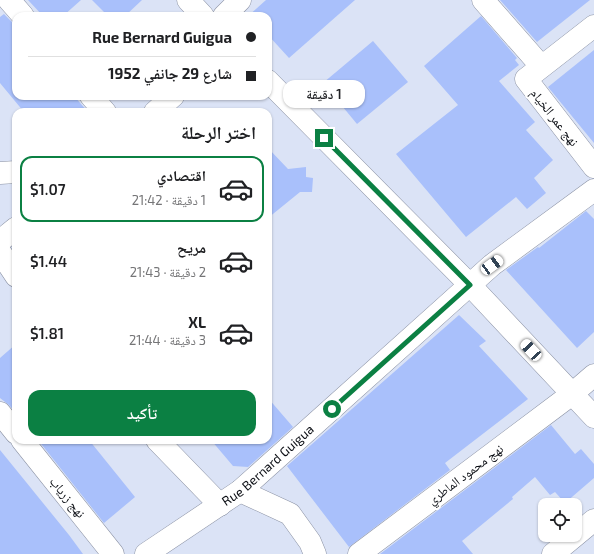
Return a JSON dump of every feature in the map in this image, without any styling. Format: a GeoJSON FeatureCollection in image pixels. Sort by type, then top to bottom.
{"type":"FeatureCollection","features":[{"type":"Feature","properties":{"kind":"street"},"geometry":{"type":"LineString","coordinates":[[0,5],[6,0]]}},
{"type":"Feature","properties":{"kind":"street"},"geometry":{"type":"LineString","coordinates":[[10,0],[20,12]]}},
{"type":"Feature","properties":{"kind":"street"},"geometry":{"type":"LineString","coordinates":[[188,0],[199,12]]}},
{"type":"Feature","properties":{"kind":"street"},"geometry":{"type":"LineString","coordinates":[[228,12],[240,0]]}},
{"type":"Feature","properties":{"kind":"street"},"geometry":{"type":"LineString","coordinates":[[483,0],[541,66]]}},
{"type":"Feature","properties":{"kind":"street","name":"نهج عمر الخيام"},"geometry":{"type":"LineString","coordinates":[[594,26],[526,79],[594,167]]}},
{"type":"Feature","properties":{"kind":"street"},"geometry":{"type":"LineString","coordinates":[[272,86],[470,285],[594,417]]}},
{"type":"Feature","properties":{"kind":"street"},"geometry":{"type":"LineString","coordinates":[[94,100],[102,108]]}},
{"type":"Feature","properties":{"kind":"street"},"geometry":{"type":"LineString","coordinates":[[160,108],[168,100]]}},
{"type":"Feature","properties":{"kind":"street"},"geometry":{"type":"LineString","coordinates":[[0,173],[12,172]]}},
{"type":"Feature","properties":{"kind":"street","name":"Rue Bernard Guigua"},"geometry":{"type":"LineString","coordinates":[[146,554],[240,492],[492,265],[594,190]]}},
{"type":"Feature","properties":{"kind":"street"},"geometry":{"type":"LineString","coordinates":[[0,241],[12,231]]}},
{"type":"Feature","properties":{"kind":"street"},"geometry":{"type":"LineString","coordinates":[[0,252],[12,270]]}},
{"type":"Feature","properties":{"kind":"street","name":"نهج محمود الماطري"},"geometry":{"type":"LineString","coordinates":[[359,554],[572,394],[594,374]]}},
{"type":"Feature","properties":{"kind":"street","name":"نهج زرياب"},"geometry":{"type":"LineString","coordinates":[[25,444],[113,554]]}},
{"type":"Feature","properties":{"kind":"street"},"geometry":{"type":"LineString","coordinates":[[161,444],[220,505]]}},
{"type":"Feature","properties":{"kind":"street"},"geometry":{"type":"LineString","coordinates":[[240,492],[290,514],[310,542],[315,554]]}},
{"type":"Feature","properties":{"kind":"street"},"geometry":{"type":"LineString","coordinates":[[553,554],[594,520]]}},
{"type":"Feature","properties":{"kind":"building"},"geometry":{"type":"Polygon","coordinates":[[[28,0],[81,0],[68,12],[39,12],[28,0]]]}},
{"type":"Feature","properties":{"kind":"building"},"geometry":{"type":"Polygon","coordinates":[[[92,0],[142,0],[129,12],[104,12],[92,0]]]}},
{"type":"Feature","properties":{"kind":"building"},"geometry":{"type":"Polygon","coordinates":[[[266,0],[355,0],[289,58],[272,39],[272,12],[252,12],[266,0]]]}},
{"type":"Feature","properties":{"kind":"building"},"geometry":{"type":"Polygon","coordinates":[[[500,0],[590,0],[537,42],[500,0]]]}},
{"type":"Feature","properties":{"kind":"building"},"geometry":{"type":"Polygon","coordinates":[[[4,14],[12,22],[12,98],[0,83],[0,17],[4,14]]]}},
{"type":"Feature","properties":{"kind":"building"},"geometry":{"type":"Polygon","coordinates":[[[481,16],[517,58],[515,60],[519,65],[499,81],[535,122],[526,130],[553,160],[534,178],[546,193],[527,209],[516,197],[466,237],[396,154],[458,105],[424,66],[481,16]]]}},
{"type":"Feature","properties":{"kind":"building"},"geometry":{"type":"Polygon","coordinates":[[[373,41],[408,82],[357,124],[323,83],[373,41]]]}},
{"type":"Feature","properties":{"kind":"building"},"geometry":{"type":"Polygon","coordinates":[[[594,50],[594,143],[548,87],[594,50]]]}},
{"type":"Feature","properties":{"kind":"building"},"geometry":{"type":"Polygon","coordinates":[[[14,100],[78,100],[84,108],[21,108],[14,100]]]}},
{"type":"Feature","properties":{"kind":"building"},"geometry":{"type":"Polygon","coordinates":[[[272,152],[288,169],[306,167],[306,177],[313,178],[312,192],[300,192],[272,215],[272,152]]]}},
{"type":"Feature","properties":{"kind":"building"},"geometry":{"type":"Polygon","coordinates":[[[586,211],[594,219],[594,332],[577,348],[506,270],[538,247],[539,248],[586,211]]]}},
{"type":"Feature","properties":{"kind":"building"},"geometry":{"type":"Polygon","coordinates":[[[459,315],[486,341],[479,346],[528,399],[445,463],[450,470],[349,547],[287,466],[459,315]]]}},
{"type":"Feature","properties":{"kind":"building"},"geometry":{"type":"Polygon","coordinates":[[[12,348],[12,408],[0,398],[0,358],[12,348]]]}},
{"type":"Feature","properties":{"kind":"building"},"geometry":{"type":"Polygon","coordinates":[[[272,403],[293,427],[248,467],[233,466],[214,444],[272,444],[272,403]]]}},
{"type":"Feature","properties":{"kind":"building"},"geometry":{"type":"Polygon","coordinates":[[[551,425],[575,454],[581,449],[594,464],[594,478],[571,498],[560,498],[555,492],[550,495],[535,477],[512,497],[513,499],[462,541],[473,554],[380,554],[551,425]]]}},
{"type":"Feature","properties":{"kind":"building"},"geometry":{"type":"Polygon","coordinates":[[[41,444],[92,444],[135,497],[104,523],[41,444]]]}},
{"type":"Feature","properties":{"kind":"building"},"geometry":{"type":"Polygon","coordinates":[[[0,450],[69,535],[83,554],[0,554],[0,450]]]}},
{"type":"Feature","properties":{"kind":"route"},"geometry":{"type":"LineString","coordinates":[[324,138],[470,285],[332,409]]}}]}
